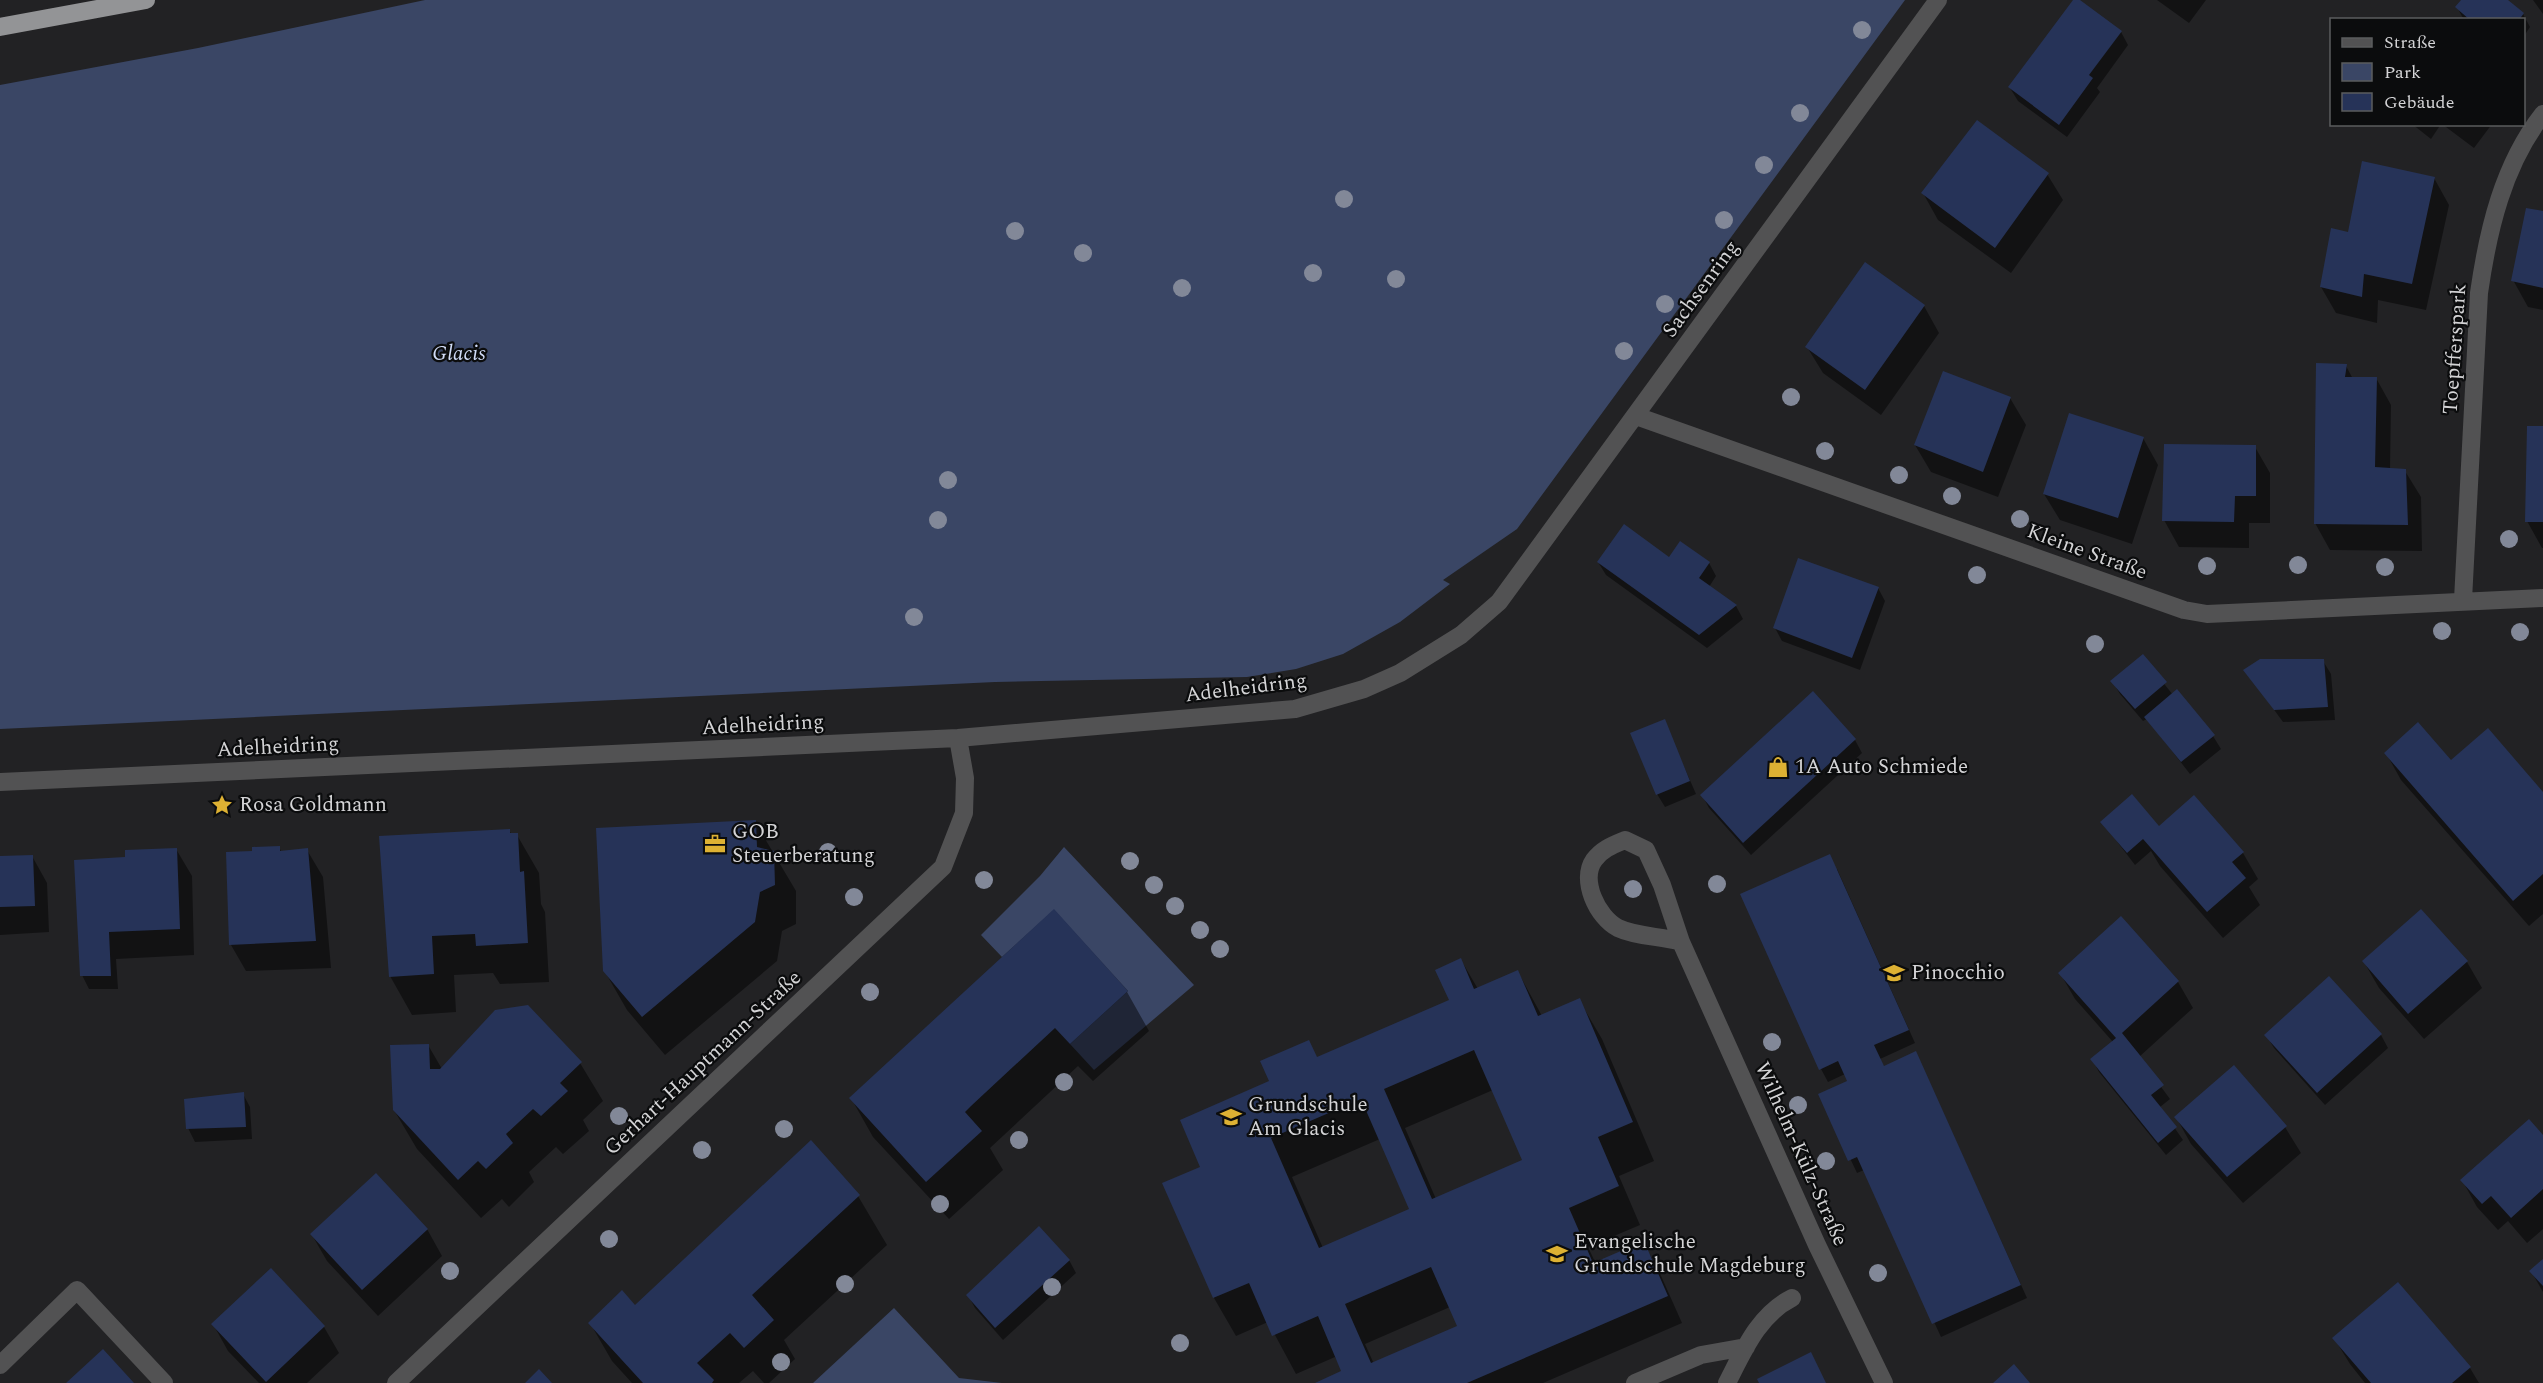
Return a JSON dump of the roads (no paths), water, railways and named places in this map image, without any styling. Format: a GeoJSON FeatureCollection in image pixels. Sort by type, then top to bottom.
{"type":"FeatureCollection","features":[{"type":"Feature","properties":{"kind":"highway"},"geometry":{"type":"LineString","coordinates":[[0,27],[146,0]]}},
{"type":"Feature","properties":{"kind":"street","name":"Sachsenring"},"geometry":{"type":"LineString","coordinates":[[1498,602],[1938,0]]}},
{"type":"Feature","properties":{"kind":"street","name":"Toepfferspark"},"geometry":{"type":"LineString","coordinates":[[2463,600],[2479,294],[2483,266],[2488,238],[2505,185],[2526,138],[2543,114]]}},
{"type":"Feature","properties":{"kind":"street","name":"Kleine Straße"},"geometry":{"type":"LineString","coordinates":[[1636,416],[2184,610],[2207,614],[2463,600],[2543,598]]}},
{"type":"Feature","properties":{"kind":"street","name":"Adelheidring"},"geometry":{"type":"LineString","coordinates":[[0,782],[958,738],[1295,710],[1364,689],[1400,674],[1461,635],[1498,602]]}},
{"type":"Feature","properties":{"kind":"street","name":"Gerhart-Hauptmann-Straße"},"geometry":{"type":"LineString","coordinates":[[396,1383],[943,867],[964,813],[965,778],[958,738]]}},
{"type":"Feature","properties":{"kind":"street","name":"Wilhelm-Külz-Straße"},"geometry":{"type":"LineString","coordinates":[[1681,942],[1629,932],[1607,919],[1596,905],[1589,885],[1590,867],[1598,855],[1625,840],[1646,850],[1662,885],[1681,942],[1817,1245],[1884,1383]]}},
{"type":"Feature","properties":{"kind":"street"},"geometry":{"type":"LineString","coordinates":[[0,1365],[76,1290],[164,1383]]}},
{"type":"Feature","properties":{"kind":"street"},"geometry":{"type":"LineString","coordinates":[[1730,1382],[1746,1347],[1765,1319],[1792,1298]]}},
{"type":"Feature","properties":{"kind":"street"},"geometry":{"type":"LineString","coordinates":[[1635,1383],[1701,1354],[1746,1347]]}},
{"type":"Feature","properties":{"kind":"place","name":"1A Auto Schmiede"},"geometry":{"type":"Point","coordinates":[1778,767]}},
{"type":"Feature","properties":{"kind":"place","name":"Rosa Goldmann"},"geometry":{"type":"Point","coordinates":[222,805]}},
{"type":"Feature","properties":{"kind":"place","name":"GOB Steuerberatung"},"geometry":{"type":"Point","coordinates":[715,844]}},
{"type":"Feature","properties":{"kind":"place","name":"Pinocchio"},"geometry":{"type":"Point","coordinates":[1894,973]}},
{"type":"Feature","properties":{"kind":"place","name":"Grundschule Am Glacis"},"geometry":{"type":"Point","coordinates":[1231,1117]}},
{"type":"Feature","properties":{"kind":"place","name":"Evangelische Grundschule Magdeburg"},"geometry":{"type":"Point","coordinates":[1557,1254]}},
{"type":"Feature","properties":{"kind":"park label","name":"Glacis"},"geometry":{"type":"Point","coordinates":[459,354]}}]}
